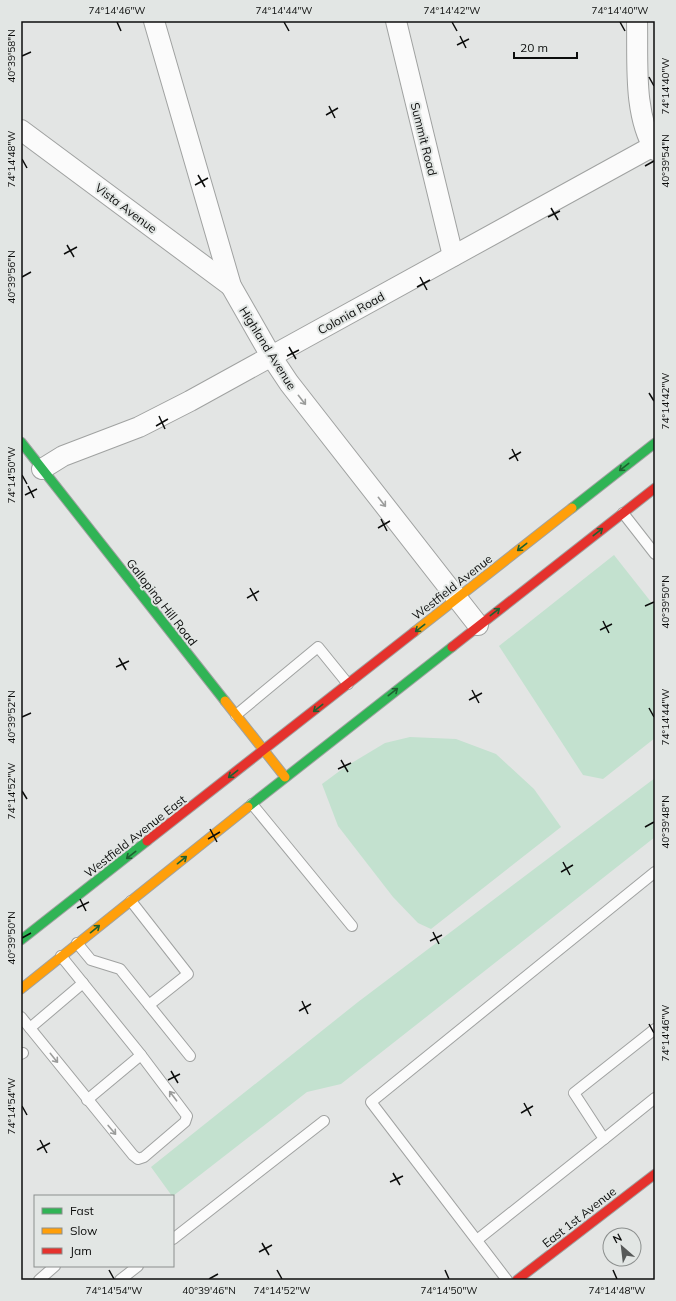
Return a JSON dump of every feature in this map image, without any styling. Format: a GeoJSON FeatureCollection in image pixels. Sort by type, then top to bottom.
{"type":"FeatureCollection","features":[{"type":"Feature","properties":{"kind":"main road","name":"Galloping Hill Road"},"geometry":{"type":"LineString","coordinates":[[21,442],[285,777]]}},
{"type":"Feature","properties":{"kind":"main road","name":"Westfield Avenue"},"geometry":{"type":"LineString","coordinates":[[264,750],[655,443]]}},
{"type":"Feature","properties":{"kind":"main road"},"geometry":{"type":"LineString","coordinates":[[21,989],[285,777],[655,488]]}},
{"type":"Feature","properties":{"kind":"main road","name":"Westfield Avenue East"},"geometry":{"type":"LineString","coordinates":[[21,940],[264,750]]}},
{"type":"Feature","properties":{"kind":"main road","name":"East 1st Avenue"},"geometry":{"type":"LineString","coordinates":[[517,1280],[655,1174]]}},
{"type":"Feature","properties":{"kind":"street","name":"Highland Avenue"},"geometry":{"type":"LineString","coordinates":[[154,21],[231,286],[288,383],[478,625]]}},
{"type":"Feature","properties":{"kind":"street","name":"Summit Road"},"geometry":{"type":"LineString","coordinates":[[396,21],[453,256]]}},
{"type":"Feature","properties":{"kind":"street"},"geometry":{"type":"LineString","coordinates":[[637,21],[641,114],[644,125],[654,147]]}},
{"type":"Feature","properties":{"kind":"street","name":"Vista Avenue"},"geometry":{"type":"LineString","coordinates":[[21,130],[231,286]]}},
{"type":"Feature","properties":{"kind":"street","name":"Colonia Road"},"geometry":{"type":"LineString","coordinates":[[42,469],[74,451],[116,436],[163,416],[654,147]]}},
{"type":"Feature","properties":{"kind":"lane"},"geometry":{"type":"LineString","coordinates":[[623,513],[655,554]]}},
{"type":"Feature","properties":{"kind":"lane"},"geometry":{"type":"LineString","coordinates":[[236,715],[318,647],[348,684]]}},
{"type":"Feature","properties":{"kind":"lane"},"geometry":{"type":"LineString","coordinates":[[252,804],[352,926]]}},
{"type":"Feature","properties":{"kind":"lane"},"geometry":{"type":"LineString","coordinates":[[507,1280],[371,1102],[655,872]]}},
{"type":"Feature","properties":{"kind":"lane"},"geometry":{"type":"LineString","coordinates":[[131,901],[188,974],[150,1005]]}},
{"type":"Feature","properties":{"kind":"lane"},"geometry":{"type":"LineString","coordinates":[[77,944],[91,960],[120,969],[190,1056]]}},
{"type":"Feature","properties":{"kind":"lane"},"geometry":{"type":"LineString","coordinates":[[21,1017],[87,1100],[138,1159],[144,1158],[185,1122],[187,1116],[141,1054],[61,956]]}},
{"type":"Feature","properties":{"kind":"lane"},"geometry":{"type":"LineString","coordinates":[[30,1028],[83,983]]}},
{"type":"Feature","properties":{"kind":"lane"},"geometry":{"type":"LineString","coordinates":[[604,1139],[574,1093],[655,1029]]}},
{"type":"Feature","properties":{"kind":"lane"},"geometry":{"type":"LineString","coordinates":[[87,1100],[141,1054]]}},
{"type":"Feature","properties":{"kind":"lane"},"geometry":{"type":"LineString","coordinates":[[477,1240],[655,1098]]}},
{"type":"Feature","properties":{"kind":"lane"},"geometry":{"type":"LineString","coordinates":[[174,1238],[324,1121]]}},
{"type":"Feature","properties":{"kind":"lane"},"geometry":{"type":"LineString","coordinates":[[39,1280],[54,1267]]}},
{"type":"Feature","properties":{"kind":"lane"},"geometry":{"type":"LineString","coordinates":[[120,1280],[137,1267]]}},
{"type":"Feature","properties":{"kind":"green space"},"geometry":{"type":"Polygon","coordinates":[[[614,555],[655,607],[655,738],[603,779],[583,775],[499,646],[614,555]]]}},
{"type":"Feature","properties":{"kind":"green space"},"geometry":{"type":"Polygon","coordinates":[[[410,737],[456,739],[496,754],[534,789],[561,827],[431,929],[418,923],[393,897],[338,826],[322,784],[345,767],[385,743],[410,737]]]}},
{"type":"Feature","properties":{"kind":"green space"},"geometry":{"type":"Polygon","coordinates":[[[655,778],[655,837],[341,1084],[307,1092],[174,1195],[171,1195],[151,1167],[358,1002],[655,778]]]}},
{"type":"Feature","properties":{"kind":"traffic: fast"},"geometry":{"type":"LineString","coordinates":[[21,442],[225,701]]}},
{"type":"Feature","properties":{"kind":"traffic: fast"},"geometry":{"type":"LineString","coordinates":[[572,508],[655,443]]}},
{"type":"Feature","properties":{"kind":"traffic: fast"},"geometry":{"type":"LineString","coordinates":[[248,807],[452,647]]}},
{"type":"Feature","properties":{"kind":"traffic: fast"},"geometry":{"type":"LineString","coordinates":[[21,940],[147,841]]}},
{"type":"Feature","properties":{"kind":"traffic: slow"},"geometry":{"type":"LineString","coordinates":[[414,632],[572,508]]}},
{"type":"Feature","properties":{"kind":"traffic: slow"},"geometry":{"type":"LineString","coordinates":[[225,701],[285,777]]}},
{"type":"Feature","properties":{"kind":"traffic: slow"},"geometry":{"type":"LineString","coordinates":[[21,989],[248,807]]}},
{"type":"Feature","properties":{"kind":"traffic: jam"},"geometry":{"type":"LineString","coordinates":[[452,647],[655,488]]}},
{"type":"Feature","properties":{"kind":"traffic: jam"},"geometry":{"type":"LineString","coordinates":[[147,841],[414,632]]}},
{"type":"Feature","properties":{"kind":"traffic: jam"},"geometry":{"type":"LineString","coordinates":[[517,1280],[655,1174]]}}]}
